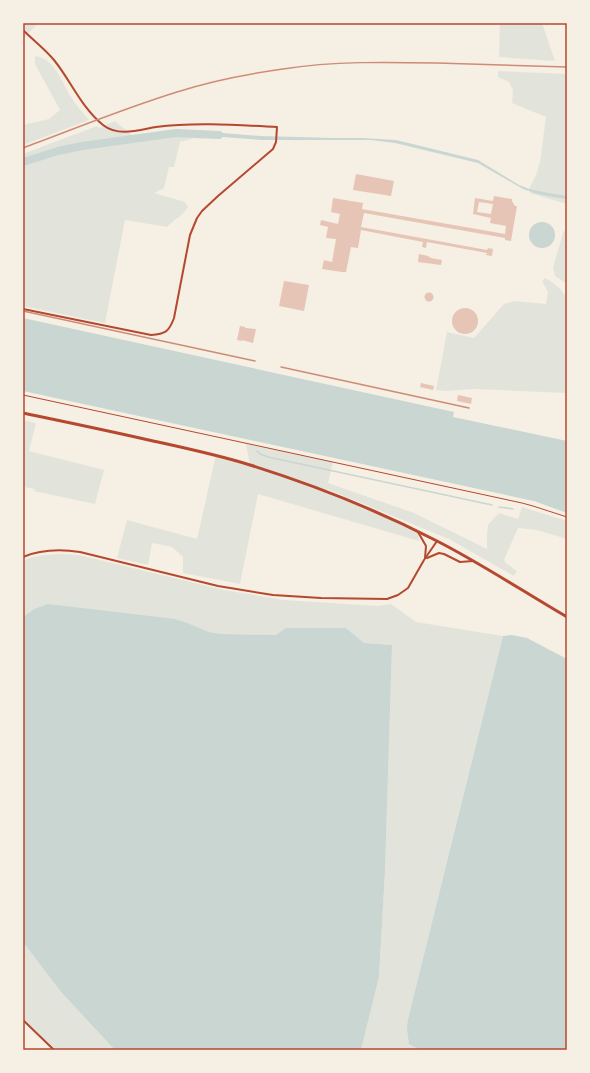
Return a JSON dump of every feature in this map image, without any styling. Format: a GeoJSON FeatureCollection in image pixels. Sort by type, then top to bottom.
{"type":"FeatureCollection","features":[{"type":"Feature","properties":{"kind":"main road"},"geometry":{"type":"LineString","coordinates":[[23,413],[183,447],[246,464],[337,496],[437,541],[567,617]]}},
{"type":"Feature","properties":{"kind":"street"},"geometry":{"type":"LineString","coordinates":[[23,30],[54,60],[88,111],[103,126],[114,131],[123,132],[170,125],[201,124],[277,127],[275,147],[218,196],[202,211],[197,218],[190,235],[174,318],[171,326],[166,332],[151,335],[23,309]]}},
{"type":"Feature","properties":{"kind":"street"},"geometry":{"type":"LineString","coordinates":[[417,531],[426,546],[426,555],[424,560]]}},
{"type":"Feature","properties":{"kind":"street"},"geometry":{"type":"LineString","coordinates":[[23,557],[43,551],[66,550],[80,552],[218,586],[250,591],[288,596],[380,599],[393,598],[408,588],[437,541]]}},
{"type":"Feature","properties":{"kind":"street"},"geometry":{"type":"LineString","coordinates":[[424,560],[429,556],[439,553],[460,562],[473,561]]}},
{"type":"Feature","properties":{"kind":"street"},"geometry":{"type":"LineString","coordinates":[[23,1020],[54,1050]]}},
{"type":"Feature","properties":{"kind":"path"},"geometry":{"type":"LineString","coordinates":[[23,395],[522,503],[567,518]]}},
{"type":"Feature","properties":{"kind":"shaded area"},"geometry":{"type":"Polygon","coordinates":[[[23,23],[38,23],[23,39],[23,23]]]}},
{"type":"Feature","properties":{"kind":"shaded area"},"geometry":{"type":"Polygon","coordinates":[[[500,23],[542,23],[555,61],[499,57],[500,23]]]}},
{"type":"Feature","properties":{"kind":"shaded area"},"geometry":{"type":"Polygon","coordinates":[[[35,56],[42,58],[53,66],[73,100],[89,120],[23,145],[23,125],[49,119],[60,110],[35,64],[35,56]]]}},
{"type":"Feature","properties":{"kind":"shaded area"},"geometry":{"type":"Polygon","coordinates":[[[498,71],[567,74],[567,204],[530,193],[529,189],[536,175],[540,162],[546,117],[512,103],[513,90],[509,82],[498,77],[498,71]]]}},
{"type":"Feature","properties":{"kind":"shaded area"},"geometry":{"type":"Polygon","coordinates":[[[115,121],[133,136],[173,130],[204,131],[203,139],[194,138],[180,142],[174,167],[169,167],[164,188],[154,193],[185,202],[188,207],[167,227],[125,220],[105,323],[23,306],[23,154],[97,126],[99,128],[115,121]]]}},
{"type":"Feature","properties":{"kind":"shaded area"},"geometry":{"type":"Polygon","coordinates":[[[210,132],[260,136],[396,140],[478,160],[519,185],[529,189],[567,196],[567,199],[538,194],[523,189],[478,163],[395,143],[371,140],[262,140],[209,136],[210,132]]]}},
{"type":"Feature","properties":{"kind":"shaded area"},"geometry":{"type":"Polygon","coordinates":[[[542,222],[552,225],[555,235],[552,245],[542,248],[532,245],[529,235],[532,225],[542,222]]]}},
{"type":"Feature","properties":{"kind":"shaded area"},"geometry":{"type":"Polygon","coordinates":[[[564,230],[567,235],[567,284],[555,276],[553,267],[564,230]]]}},
{"type":"Feature","properties":{"kind":"shaded area"},"geometry":{"type":"Polygon","coordinates":[[[545,278],[557,286],[567,298],[567,393],[473,389],[446,391],[436,390],[447,332],[474,338],[504,304],[514,301],[546,304],[548,292],[542,281],[545,278]]]}},
{"type":"Feature","properties":{"kind":"shaded area"},"geometry":{"type":"Polygon","coordinates":[[[23,318],[454,412],[453,417],[567,441],[567,513],[534,501],[23,391],[23,318]]]}},
{"type":"Feature","properties":{"kind":"shaded area"},"geometry":{"type":"Polygon","coordinates":[[[23,420],[36,423],[29,451],[104,470],[95,504],[34,491],[35,489],[23,487],[23,420]]]}},
{"type":"Feature","properties":{"kind":"shaded area"},"geometry":{"type":"Polygon","coordinates":[[[246,444],[333,462],[328,483],[414,513],[487,549],[488,525],[499,513],[518,519],[522,507],[567,521],[567,539],[537,530],[518,528],[504,560],[517,571],[514,576],[449,539],[327,489],[326,492],[417,531],[419,541],[258,494],[240,584],[183,573],[183,557],[172,547],[152,543],[148,565],[117,558],[127,520],[197,539],[216,455],[250,465],[246,444]]]}},
{"type":"Feature","properties":{"kind":"shaded area"},"geometry":{"type":"Polygon","coordinates":[[[60,554],[79,555],[224,590],[284,600],[377,606],[391,604],[416,622],[503,636],[408,1019],[409,1044],[420,1050],[361,1050],[379,977],[385,871],[392,645],[364,643],[346,628],[276,635],[222,634],[209,632],[190,624],[34,609],[23,617],[23,561],[36,556],[60,554]]]}},
{"type":"Feature","properties":{"kind":"shaded area"},"geometry":{"type":"Polygon","coordinates":[[[48,604],[175,619],[209,632],[222,634],[276,635],[286,628],[346,628],[364,643],[392,645],[385,871],[379,977],[361,1050],[115,1050],[61,992],[23,942],[23,617],[34,609],[48,604]]]}},
{"type":"Feature","properties":{"kind":"shaded area"},"geometry":{"type":"Polygon","coordinates":[[[512,635],[527,638],[567,659],[567,1050],[420,1050],[409,1044],[407,1029],[408,1019],[503,636],[512,635]]]}},
{"type":"Feature","properties":{"kind":"shaded area"},"geometry":{"type":"Polygon","coordinates":[[[23,942],[61,992],[115,1050],[54,1050],[23,1020],[23,942]]]}},
{"type":"Feature","properties":{"kind":"building"},"geometry":{"type":"Polygon","coordinates":[[[356,174],[394,181],[391,196],[353,190],[356,174]]]}},
{"type":"Feature","properties":{"kind":"building"},"geometry":{"type":"Polygon","coordinates":[[[494,196],[512,199],[515,206],[517,206],[511,241],[505,240],[505,238],[364,213],[361,227],[487,250],[488,248],[493,249],[492,256],[486,255],[487,253],[427,242],[426,248],[422,247],[423,242],[361,230],[358,248],[351,247],[346,272],[322,269],[324,260],[332,262],[336,239],[326,238],[328,227],[320,225],[321,220],[338,224],[340,214],[331,212],[333,198],[363,203],[362,209],[505,234],[506,226],[490,223],[491,218],[473,214],[475,198],[493,201],[494,196]],[[479,202],[477,212],[491,214],[493,204],[479,202]]]}},
{"type":"Feature","properties":{"kind":"building"},"geometry":{"type":"Polygon","coordinates":[[[419,254],[442,260],[441,265],[418,262],[419,254]]]}},
{"type":"Feature","properties":{"kind":"building"},"geometry":{"type":"Polygon","coordinates":[[[284,281],[309,285],[304,311],[279,306],[284,281]]]}},
{"type":"Feature","properties":{"kind":"building"},"geometry":{"type":"Polygon","coordinates":[[[429,292],[434,297],[429,302],[424,297],[429,292]]]}},
{"type":"Feature","properties":{"kind":"building"},"geometry":{"type":"Polygon","coordinates":[[[465,308],[474,312],[478,321],[474,330],[465,334],[456,330],[452,321],[456,312],[465,308]]]}},
{"type":"Feature","properties":{"kind":"building"},"geometry":{"type":"Polygon","coordinates":[[[240,326],[256,329],[253,343],[237,340],[240,326]]]}},
{"type":"Feature","properties":{"kind":"building"},"geometry":{"type":"Polygon","coordinates":[[[421,383],[434,386],[433,390],[420,387],[421,383]]]}},
{"type":"Feature","properties":{"kind":"building"},"geometry":{"type":"Polygon","coordinates":[[[458,395],[472,398],[471,404],[457,401],[458,395]]]}},
{"type":"Feature","properties":{"kind":"waterway"},"geometry":{"type":"LineString","coordinates":[[23,162],[58,151],[82,146],[176,133],[219,135]]}},
{"type":"Feature","properties":{"kind":"waterway"},"geometry":{"type":"LineString","coordinates":[[257,451],[268,457],[492,505]]}},
{"type":"Feature","properties":{"kind":"waterway"},"geometry":{"type":"LineString","coordinates":[[499,507],[513,509]]}},
{"type":"Feature","properties":{"kind":"railway"},"geometry":{"type":"LineString","coordinates":[[23,148],[119,112],[190,88],[216,81],[302,66],[379,62],[567,67]]}},
{"type":"Feature","properties":{"kind":"railway"},"geometry":{"type":"LineString","coordinates":[[23,311],[255,361]]}},
{"type":"Feature","properties":{"kind":"railway"},"geometry":{"type":"LineString","coordinates":[[281,367],[469,408]]}}]}
